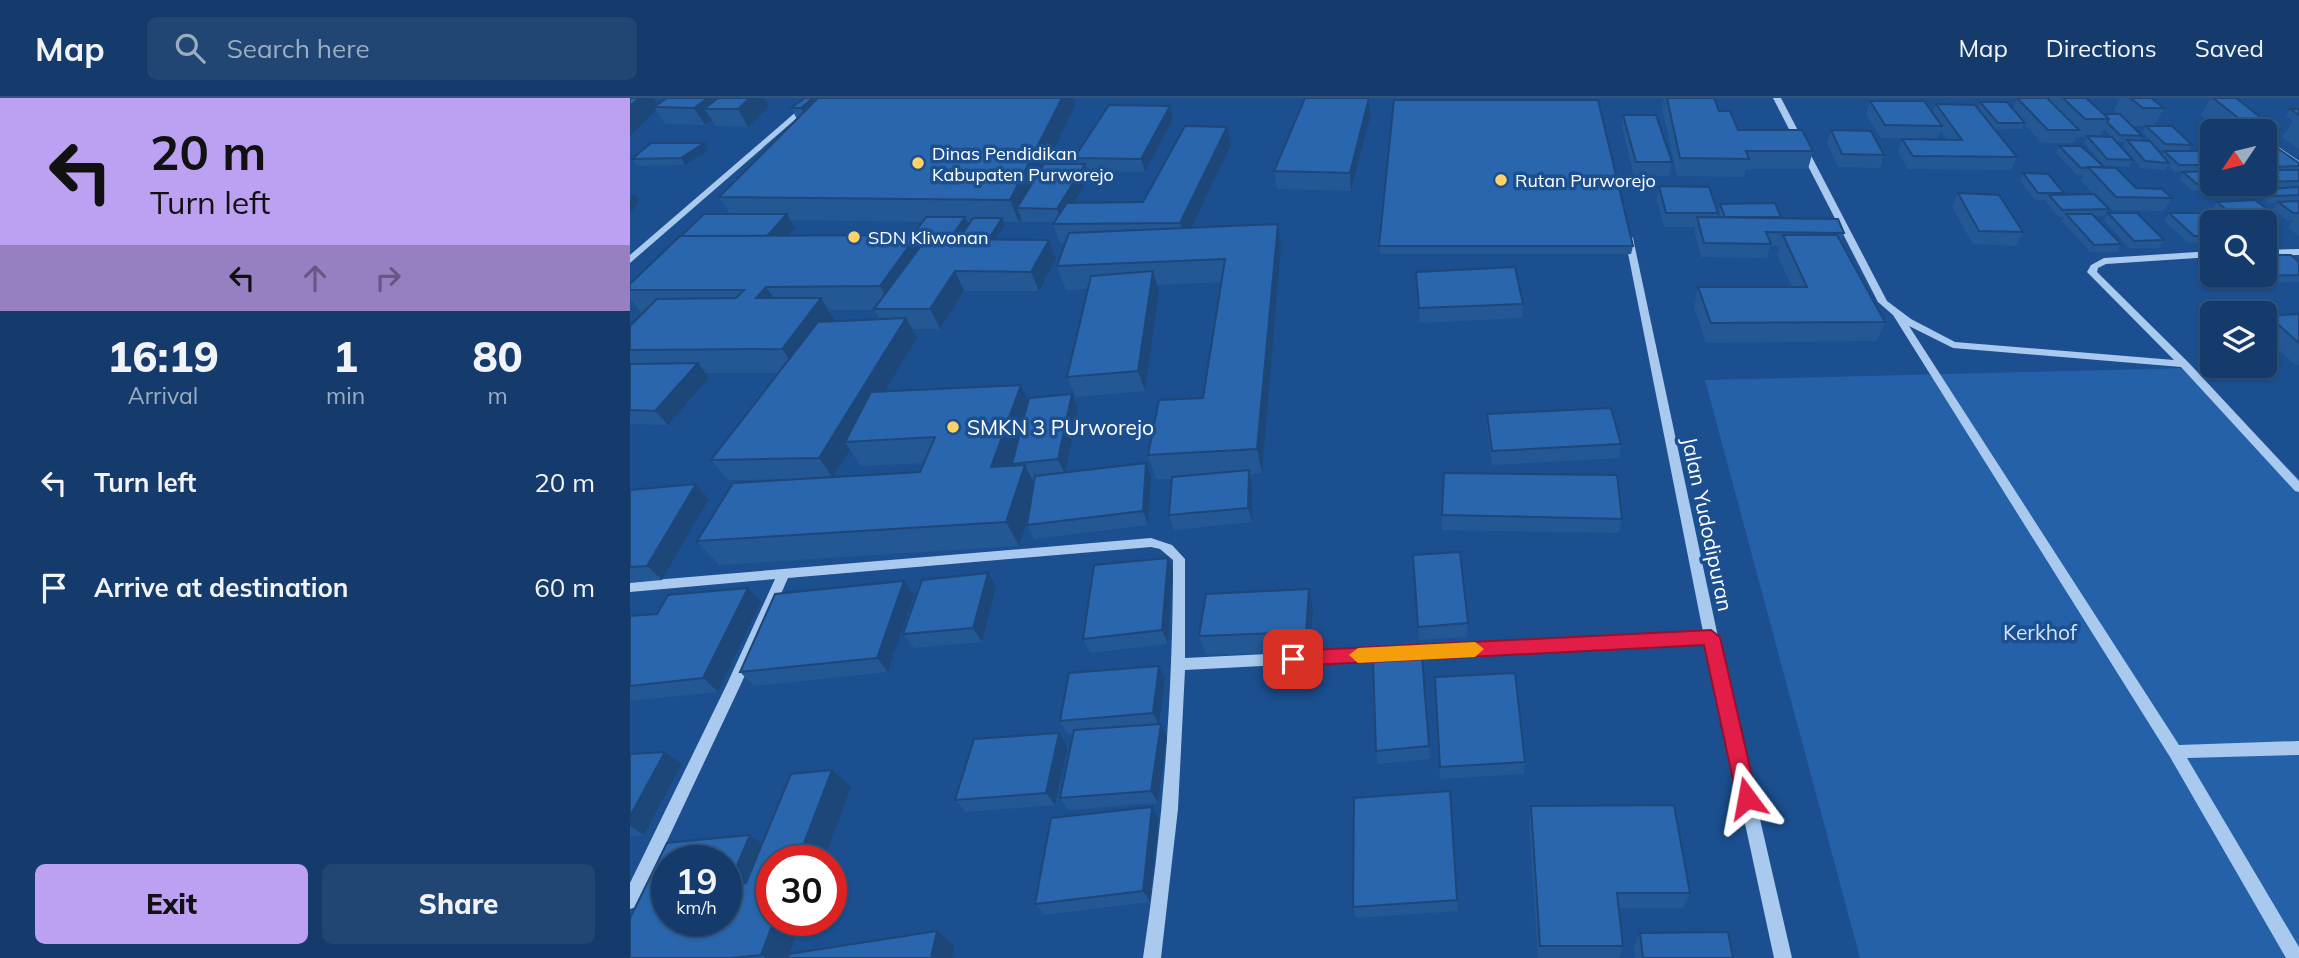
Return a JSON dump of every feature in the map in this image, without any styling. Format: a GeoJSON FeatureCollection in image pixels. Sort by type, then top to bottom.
{"type":"FeatureCollection","features":[{"type":"Feature","properties":{"kind":"street"},"geometry":{"type":"LineString","coordinates":[[630,260],[816,98]]}},
{"type":"Feature","properties":{"kind":"street"},"geometry":{"type":"LineString","coordinates":[[1777,98],[1883,302],[1897,316],[1922,332],[1953,345],[2184,364]]}},
{"type":"Feature","properties":{"kind":"street"},"geometry":{"type":"LineString","coordinates":[[2277,149],[2299,165]]}},
{"type":"Feature","properties":{"kind":"street","name":"Jalan Yudodipuran"},"geometry":{"type":"LineString","coordinates":[[1626,226],[1711,637],[1783,958]]}},
{"type":"Feature","properties":{"kind":"street"},"geometry":{"type":"LineString","coordinates":[[2277,253],[2299,252]]}},
{"type":"Feature","properties":{"kind":"street"},"geometry":{"type":"LineString","coordinates":[[2200,255],[2104,261],[2094,267],[2092,272],[2184,364],[2299,488]]}},
{"type":"Feature","properties":{"kind":"street"},"geometry":{"type":"LineString","coordinates":[[1897,316],[2175,752],[2296,958]]}},
{"type":"Feature","properties":{"kind":"street"},"geometry":{"type":"LineString","coordinates":[[630,587],[1159,542],[1179,559],[1181,664],[1165,870],[1152,958]]}},
{"type":"Feature","properties":{"kind":"street"},"geometry":{"type":"LineString","coordinates":[[630,901],[784,573]]}},
{"type":"Feature","properties":{"kind":"street"},"geometry":{"type":"LineString","coordinates":[[1181,664],[1711,637]]}},
{"type":"Feature","properties":{"kind":"street"},"geometry":{"type":"LineString","coordinates":[[2175,752],[2299,748]]}},
{"type":"Feature","properties":{"kind":"green space","name":"Kerkhof"},"geometry":{"type":"Polygon","coordinates":[[[2190,368],[2299,479],[2299,958],[1860,958],[1705,380],[2190,368]]]}},
{"type":"Feature","properties":{"kind":"building"},"geometry":{"type":"Polygon","coordinates":[[[630,98],[639,98],[630,106],[630,98]]]}},
{"type":"Feature","properties":{"kind":"building"},"geometry":{"type":"Polygon","coordinates":[[[667,98],[708,98],[694,108],[654,107],[667,98]]]}},
{"type":"Feature","properties":{"kind":"building"},"geometry":{"type":"Polygon","coordinates":[[[718,98],[750,98],[738,109],[704,109],[718,98]]]}},
{"type":"Feature","properties":{"kind":"building"},"geometry":{"type":"Polygon","coordinates":[[[805,98],[813,98],[801,108],[791,108],[805,98]]]}},
{"type":"Feature","properties":{"kind":"building","name":"Dinas Pendidikan Kabupaten Purworejo"},"geometry":{"type":"Polygon","coordinates":[[[818,98],[1062,98],[1010,200],[719,197],[818,98]]]}},
{"type":"Feature","properties":{"kind":"building"},"geometry":{"type":"Polygon","coordinates":[[[1305,98],[1369,98],[1350,173],[1274,171],[1305,98]]]}},
{"type":"Feature","properties":{"kind":"building"},"geometry":{"type":"Polygon","coordinates":[[[1667,98],[1714,98],[1719,111],[1730,111],[1738,130],[1802,130],[1813,151],[1746,151],[1749,159],[1680,158],[1667,98]]]}},
{"type":"Feature","properties":{"kind":"building"},"geometry":{"type":"Polygon","coordinates":[[[2017,98],[2047,98],[2079,130],[2048,130],[2017,98]]]}},
{"type":"Feature","properties":{"kind":"building"},"geometry":{"type":"Polygon","coordinates":[[[2063,98],[2086,98],[2109,119],[2085,119],[2063,98]]]}},
{"type":"Feature","properties":{"kind":"building"},"geometry":{"type":"Polygon","coordinates":[[[2130,98],[2151,98],[2164,108],[2143,108],[2130,98]]]}},
{"type":"Feature","properties":{"kind":"building"},"geometry":{"type":"Polygon","coordinates":[[[2213,98],[2236,98],[2262,119],[2240,119],[2213,98]]]}},
{"type":"Feature","properties":{"kind":"building","name":"Rutan Purworejo"},"geometry":{"type":"Polygon","coordinates":[[[1394,100],[1598,100],[1633,246],[1379,246],[1394,100]]]}},
{"type":"Feature","properties":{"kind":"building"},"geometry":{"type":"Polygon","coordinates":[[[1870,101],[1924,101],[1942,126],[1885,125],[1870,101]]]}},
{"type":"Feature","properties":{"kind":"building"},"geometry":{"type":"Polygon","coordinates":[[[1980,102],[2007,102],[2025,123],[1998,123],[1980,102]]]}},
{"type":"Feature","properties":{"kind":"building"},"geometry":{"type":"Polygon","coordinates":[[[1936,104],[1975,105],[2017,157],[1913,156],[1902,139],[1962,140],[1936,104]]]}},
{"type":"Feature","properties":{"kind":"building"},"geometry":{"type":"Polygon","coordinates":[[[1109,105],[1170,106],[1141,159],[1074,158],[1109,105]]]}},
{"type":"Feature","properties":{"kind":"building"},"geometry":{"type":"Polygon","coordinates":[[[2104,114],[2120,114],[2142,136],[2120,135],[2107,122],[2109,119],[2104,114]]]}},
{"type":"Feature","properties":{"kind":"building"},"geometry":{"type":"Polygon","coordinates":[[[1623,115],[1656,115],[1672,162],[1636,162],[1623,115]]]}},
{"type":"Feature","properties":{"kind":"building"},"geometry":{"type":"Polygon","coordinates":[[[1185,126],[1227,127],[1180,223],[1053,224],[1067,203],[1143,202],[1185,126]]]}},
{"type":"Feature","properties":{"kind":"building"},"geometry":{"type":"Polygon","coordinates":[[[2146,126],[2172,126],[2192,145],[2165,144],[2146,126]]]}},
{"type":"Feature","properties":{"kind":"building"},"geometry":{"type":"Polygon","coordinates":[[[1831,130],[1871,131],[1884,155],[1842,154],[1831,130]]]}},
{"type":"Feature","properties":{"kind":"building"},"geometry":{"type":"Polygon","coordinates":[[[2087,136],[2112,137],[2133,160],[2107,159],[2087,136]]]}},
{"type":"Feature","properties":{"kind":"building"},"geometry":{"type":"Polygon","coordinates":[[[2127,140],[2150,141],[2169,163],[2145,161],[2127,140]]]}},
{"type":"Feature","properties":{"kind":"building"},"geometry":{"type":"Polygon","coordinates":[[[651,143],[704,143],[681,158],[632,159],[651,143]]]}},
{"type":"Feature","properties":{"kind":"building"},"geometry":{"type":"Polygon","coordinates":[[[2059,146],[2081,146],[2104,167],[2081,168],[2059,146]]]}},
{"type":"Feature","properties":{"kind":"building"},"geometry":{"type":"Polygon","coordinates":[[[2277,148],[2299,163],[2299,166],[2277,167],[2277,148]]]}},
{"type":"Feature","properties":{"kind":"building"},"geometry":{"type":"Polygon","coordinates":[[[2164,151],[2200,151],[2200,165],[2179,165],[2164,151]]]}},
{"type":"Feature","properties":{"kind":"building"},"geometry":{"type":"Polygon","coordinates":[[[1044,164],[1085,164],[1057,209],[1017,208],[1044,164]]]}},
{"type":"Feature","properties":{"kind":"building"},"geometry":{"type":"Polygon","coordinates":[[[2088,167],[2116,168],[2136,188],[2162,189],[2172,198],[2116,197],[2088,167]]]}},
{"type":"Feature","properties":{"kind":"building"},"geometry":{"type":"Polygon","coordinates":[[[2277,170],[2299,170],[2299,181],[2277,182],[2277,170]]]}},
{"type":"Feature","properties":{"kind":"building"},"geometry":{"type":"Polygon","coordinates":[[[2200,171],[2200,184],[2197,184],[2183,172],[2200,171]]]}},
{"type":"Feature","properties":{"kind":"building"},"geometry":{"type":"Polygon","coordinates":[[[2023,173],[2048,174],[2064,193],[2038,193],[2023,173]]]}},
{"type":"Feature","properties":{"kind":"building"},"geometry":{"type":"Polygon","coordinates":[[[1659,186],[1709,187],[1718,213],[1666,213],[1659,186]]]}},
{"type":"Feature","properties":{"kind":"building"},"geometry":{"type":"Polygon","coordinates":[[[2299,187],[2299,195],[2277,196],[2277,188],[2299,187]]]}},
{"type":"Feature","properties":{"kind":"building"},"geometry":{"type":"Polygon","coordinates":[[[1958,193],[1999,195],[2023,232],[1979,231],[1958,193]]]}},
{"type":"Feature","properties":{"kind":"building"},"geometry":{"type":"Polygon","coordinates":[[[2094,194],[2109,209],[2062,210],[2049,195],[2094,194]]]}},
{"type":"Feature","properties":{"kind":"building"},"geometry":{"type":"Polygon","coordinates":[[[2255,200],[2268,210],[2227,210],[2217,202],[2255,200]]]}},
{"type":"Feature","properties":{"kind":"building"},"geometry":{"type":"Polygon","coordinates":[[[2299,201],[2299,213],[2293,213],[2278,202],[2299,201]]]}},
{"type":"Feature","properties":{"kind":"building"},"geometry":{"type":"Polygon","coordinates":[[[1775,203],[1781,217],[1725,217],[1720,204],[1775,203]]]}},
{"type":"Feature","properties":{"kind":"building"},"geometry":{"type":"Polygon","coordinates":[[[2108,213],[2137,213],[2164,240],[2134,241],[2108,213]]]}},
{"type":"Feature","properties":{"kind":"building"},"geometry":{"type":"Polygon","coordinates":[[[2169,213],[2200,214],[2200,236],[2194,236],[2169,213]]]}},
{"type":"Feature","properties":{"kind":"building"},"geometry":{"type":"Polygon","coordinates":[[[704,214],[787,214],[767,236],[681,236],[704,214]]]}},
{"type":"Feature","properties":{"kind":"building"},"geometry":{"type":"Polygon","coordinates":[[[2066,214],[2092,214],[2121,244],[2094,245],[2066,214]]]}},
{"type":"Feature","properties":{"kind":"building"},"geometry":{"type":"Polygon","coordinates":[[[926,217],[965,217],[950,239],[926,239],[921,243],[917,235],[913,235],[926,217]]]}},
{"type":"Feature","properties":{"kind":"building"},"geometry":{"type":"Polygon","coordinates":[[[1697,217],[1838,219],[1844,233],[1766,232],[1771,244],[1704,243],[1697,217]]]}},
{"type":"Feature","properties":{"kind":"building"},"geometry":{"type":"Polygon","coordinates":[[[973,218],[1002,218],[988,240],[959,239],[973,218]]]}},
{"type":"Feature","properties":{"kind":"building"},"geometry":{"type":"Polygon","coordinates":[[[1278,224],[1257,449],[1148,455],[1159,400],[1203,398],[1225,259],[1057,266],[1069,233],[1278,224]]]}},
{"type":"Feature","properties":{"kind":"building"},"geometry":{"type":"Polygon","coordinates":[[[917,235],[880,286],[766,287],[756,298],[821,298],[782,349],[630,350],[630,326],[657,299],[736,298],[744,290],[630,290],[630,284],[680,236],[917,235]]]}},
{"type":"Feature","properties":{"kind":"building"},"geometry":{"type":"Polygon","coordinates":[[[1783,235],[1837,235],[1885,322],[1711,323],[1698,287],[1807,287],[1783,235]]]}},
{"type":"Feature","properties":{"kind":"building"},"geometry":{"type":"Polygon","coordinates":[[[926,239],[1049,240],[1031,272],[955,271],[930,309],[874,309],[926,239]]]}},
{"type":"Feature","properties":{"kind":"building"},"geometry":{"type":"Polygon","coordinates":[[[2277,255],[2291,255],[2299,262],[2299,275],[2277,276],[2277,255]]]}},
{"type":"Feature","properties":{"kind":"building"},"geometry":{"type":"Polygon","coordinates":[[[1515,267],[1523,304],[1419,308],[1416,272],[1515,267]]]}},
{"type":"Feature","properties":{"kind":"building"},"geometry":{"type":"Polygon","coordinates":[[[1153,271],[1138,371],[1067,377],[1091,276],[1153,271]]]}},
{"type":"Feature","properties":{"kind":"building"},"geometry":{"type":"Polygon","coordinates":[[[2299,314],[2299,343],[2277,323],[2277,315],[2299,314]]]}},
{"type":"Feature","properties":{"kind":"building"},"geometry":{"type":"Polygon","coordinates":[[[906,318],[819,458],[711,460],[818,322],[906,318]]]}},
{"type":"Feature","properties":{"kind":"building"},"geometry":{"type":"Polygon","coordinates":[[[698,363],[655,411],[630,410],[630,364],[698,363]]]}},
{"type":"Feature","properties":{"kind":"building"},"geometry":{"type":"Polygon","coordinates":[[[1021,385],[991,467],[1025,465],[1006,522],[697,541],[733,483],[920,472],[935,437],[845,442],[871,392],[1021,385]]]}},
{"type":"Feature","properties":{"kind":"building"},"geometry":{"type":"Polygon","coordinates":[[[1072,394],[1058,459],[1012,464],[1029,398],[1072,394]]]}},
{"type":"Feature","properties":{"kind":"building"},"geometry":{"type":"Polygon","coordinates":[[[1611,408],[1621,444],[1492,451],[1487,414],[1611,408]]]}},
{"type":"Feature","properties":{"kind":"building"},"geometry":{"type":"Polygon","coordinates":[[[1146,463],[1143,511],[1027,525],[1035,476],[1146,463]]]}},
{"type":"Feature","properties":{"kind":"building"},"geometry":{"type":"Polygon","coordinates":[[[1249,470],[1248,508],[1169,515],[1172,477],[1249,470]]]}},
{"type":"Feature","properties":{"kind":"building"},"geometry":{"type":"Polygon","coordinates":[[[1444,473],[1617,475],[1622,519],[1442,515],[1444,473]]]}},
{"type":"Feature","properties":{"kind":"building"},"geometry":{"type":"Polygon","coordinates":[[[696,484],[647,566],[630,567],[630,490],[696,484]]]}},
{"type":"Feature","properties":{"kind":"building"},"geometry":{"type":"Polygon","coordinates":[[[1460,552],[1468,623],[1418,627],[1413,555],[1460,552]]]}},
{"type":"Feature","properties":{"kind":"building"},"geometry":{"type":"Polygon","coordinates":[[[1168,558],[1162,630],[1083,639],[1094,565],[1168,558]]]}},
{"type":"Feature","properties":{"kind":"building"},"geometry":{"type":"Polygon","coordinates":[[[988,573],[973,628],[903,634],[922,580],[988,573]]]}},
{"type":"Feature","properties":{"kind":"building"},"geometry":{"type":"Polygon","coordinates":[[[904,581],[877,658],[740,672],[775,594],[904,581]]]}},
{"type":"Feature","properties":{"kind":"building"},"geometry":{"type":"Polygon","coordinates":[[[748,588],[703,678],[630,686],[630,616],[657,614],[668,595],[748,588]]]}},
{"type":"Feature","properties":{"kind":"building"},"geometry":{"type":"Polygon","coordinates":[[[1309,589],[1306,632],[1199,636],[1206,594],[1309,589]]]}},
{"type":"Feature","properties":{"kind":"building"},"geometry":{"type":"Polygon","coordinates":[[[1422,657],[1429,746],[1376,751],[1373,661],[1422,657]]]}},
{"type":"Feature","properties":{"kind":"building"},"geometry":{"type":"Polygon","coordinates":[[[1159,666],[1153,713],[1060,721],[1069,673],[1159,666]]]}},
{"type":"Feature","properties":{"kind":"building"},"geometry":{"type":"Polygon","coordinates":[[[1515,673],[1525,762],[1440,767],[1435,677],[1515,673]]]}},
{"type":"Feature","properties":{"kind":"building"},"geometry":{"type":"Polygon","coordinates":[[[1161,724],[1151,791],[1060,798],[1074,730],[1161,724]]]}},
{"type":"Feature","properties":{"kind":"building"},"geometry":{"type":"Polygon","coordinates":[[[1059,733],[1046,793],[955,800],[974,739],[1059,733]]]}},
{"type":"Feature","properties":{"kind":"building"},"geometry":{"type":"Polygon","coordinates":[[[665,752],[630,816],[630,754],[665,752]]]}},
{"type":"Feature","properties":{"kind":"building"},"geometry":{"type":"Polygon","coordinates":[[[832,770],[803,845],[762,845],[791,774],[832,770]]]}},
{"type":"Feature","properties":{"kind":"building"},"geometry":{"type":"Polygon","coordinates":[[[1450,791],[1457,900],[1353,907],[1354,798],[1450,791]]]}},
{"type":"Feature","properties":{"kind":"building"},"geometry":{"type":"Polygon","coordinates":[[[1674,805],[1690,893],[1617,893],[1623,946],[1540,946],[1531,806],[1674,805]]]}},
{"type":"Feature","properties":{"kind":"building"},"geometry":{"type":"Polygon","coordinates":[[[1152,807],[1143,891],[1035,904],[1051,818],[1152,807]]]}},
{"type":"Feature","properties":{"kind":"building"},"geometry":{"type":"Polygon","coordinates":[[[750,835],[742,854],[742,845],[666,845],[667,843],[750,835]]]}},
{"type":"Feature","properties":{"kind":"building"},"geometry":{"type":"Polygon","coordinates":[[[756,859],[756,936],[768,936],[761,955],[732,958],[630,958],[630,918],[651,875],[651,936],[742,936],[742,884],[746,883],[756,859]]]}},
{"type":"Feature","properties":{"kind":"building"},"geometry":{"type":"Polygon","coordinates":[[[937,931],[931,958],[788,958],[789,954],[937,931]]]}},
{"type":"Feature","properties":{"kind":"building"},"geometry":{"type":"Polygon","coordinates":[[[1728,932],[1733,958],[1643,958],[1640,933],[1728,932]]]}},
{"type":"Feature","properties":{"kind":"slow traffic"},"geometry":{"type":"LineString","coordinates":[[1358,655],[1475,649]]}},
{"type":"Feature","properties":{"kind":"place","name":"Dinas Pendidikan Kabupaten Purworejo"},"geometry":{"type":"Point","coordinates":[918,163]}},
{"type":"Feature","properties":{"kind":"place","name":"Rutan Purworejo"},"geometry":{"type":"Point","coordinates":[1501,180]}},
{"type":"Feature","properties":{"kind":"place","name":"SDN Kliwonan"},"geometry":{"type":"Point","coordinates":[854,237]}},
{"type":"Feature","properties":{"kind":"place","name":"SMKN 3 PUrworejo"},"geometry":{"type":"Point","coordinates":[953,427]}},
{"type":"Feature","properties":{"kind":"route"},"geometry":{"type":"LineString","coordinates":[[1293,659],[1711,637],[1747,798]]}}]}
